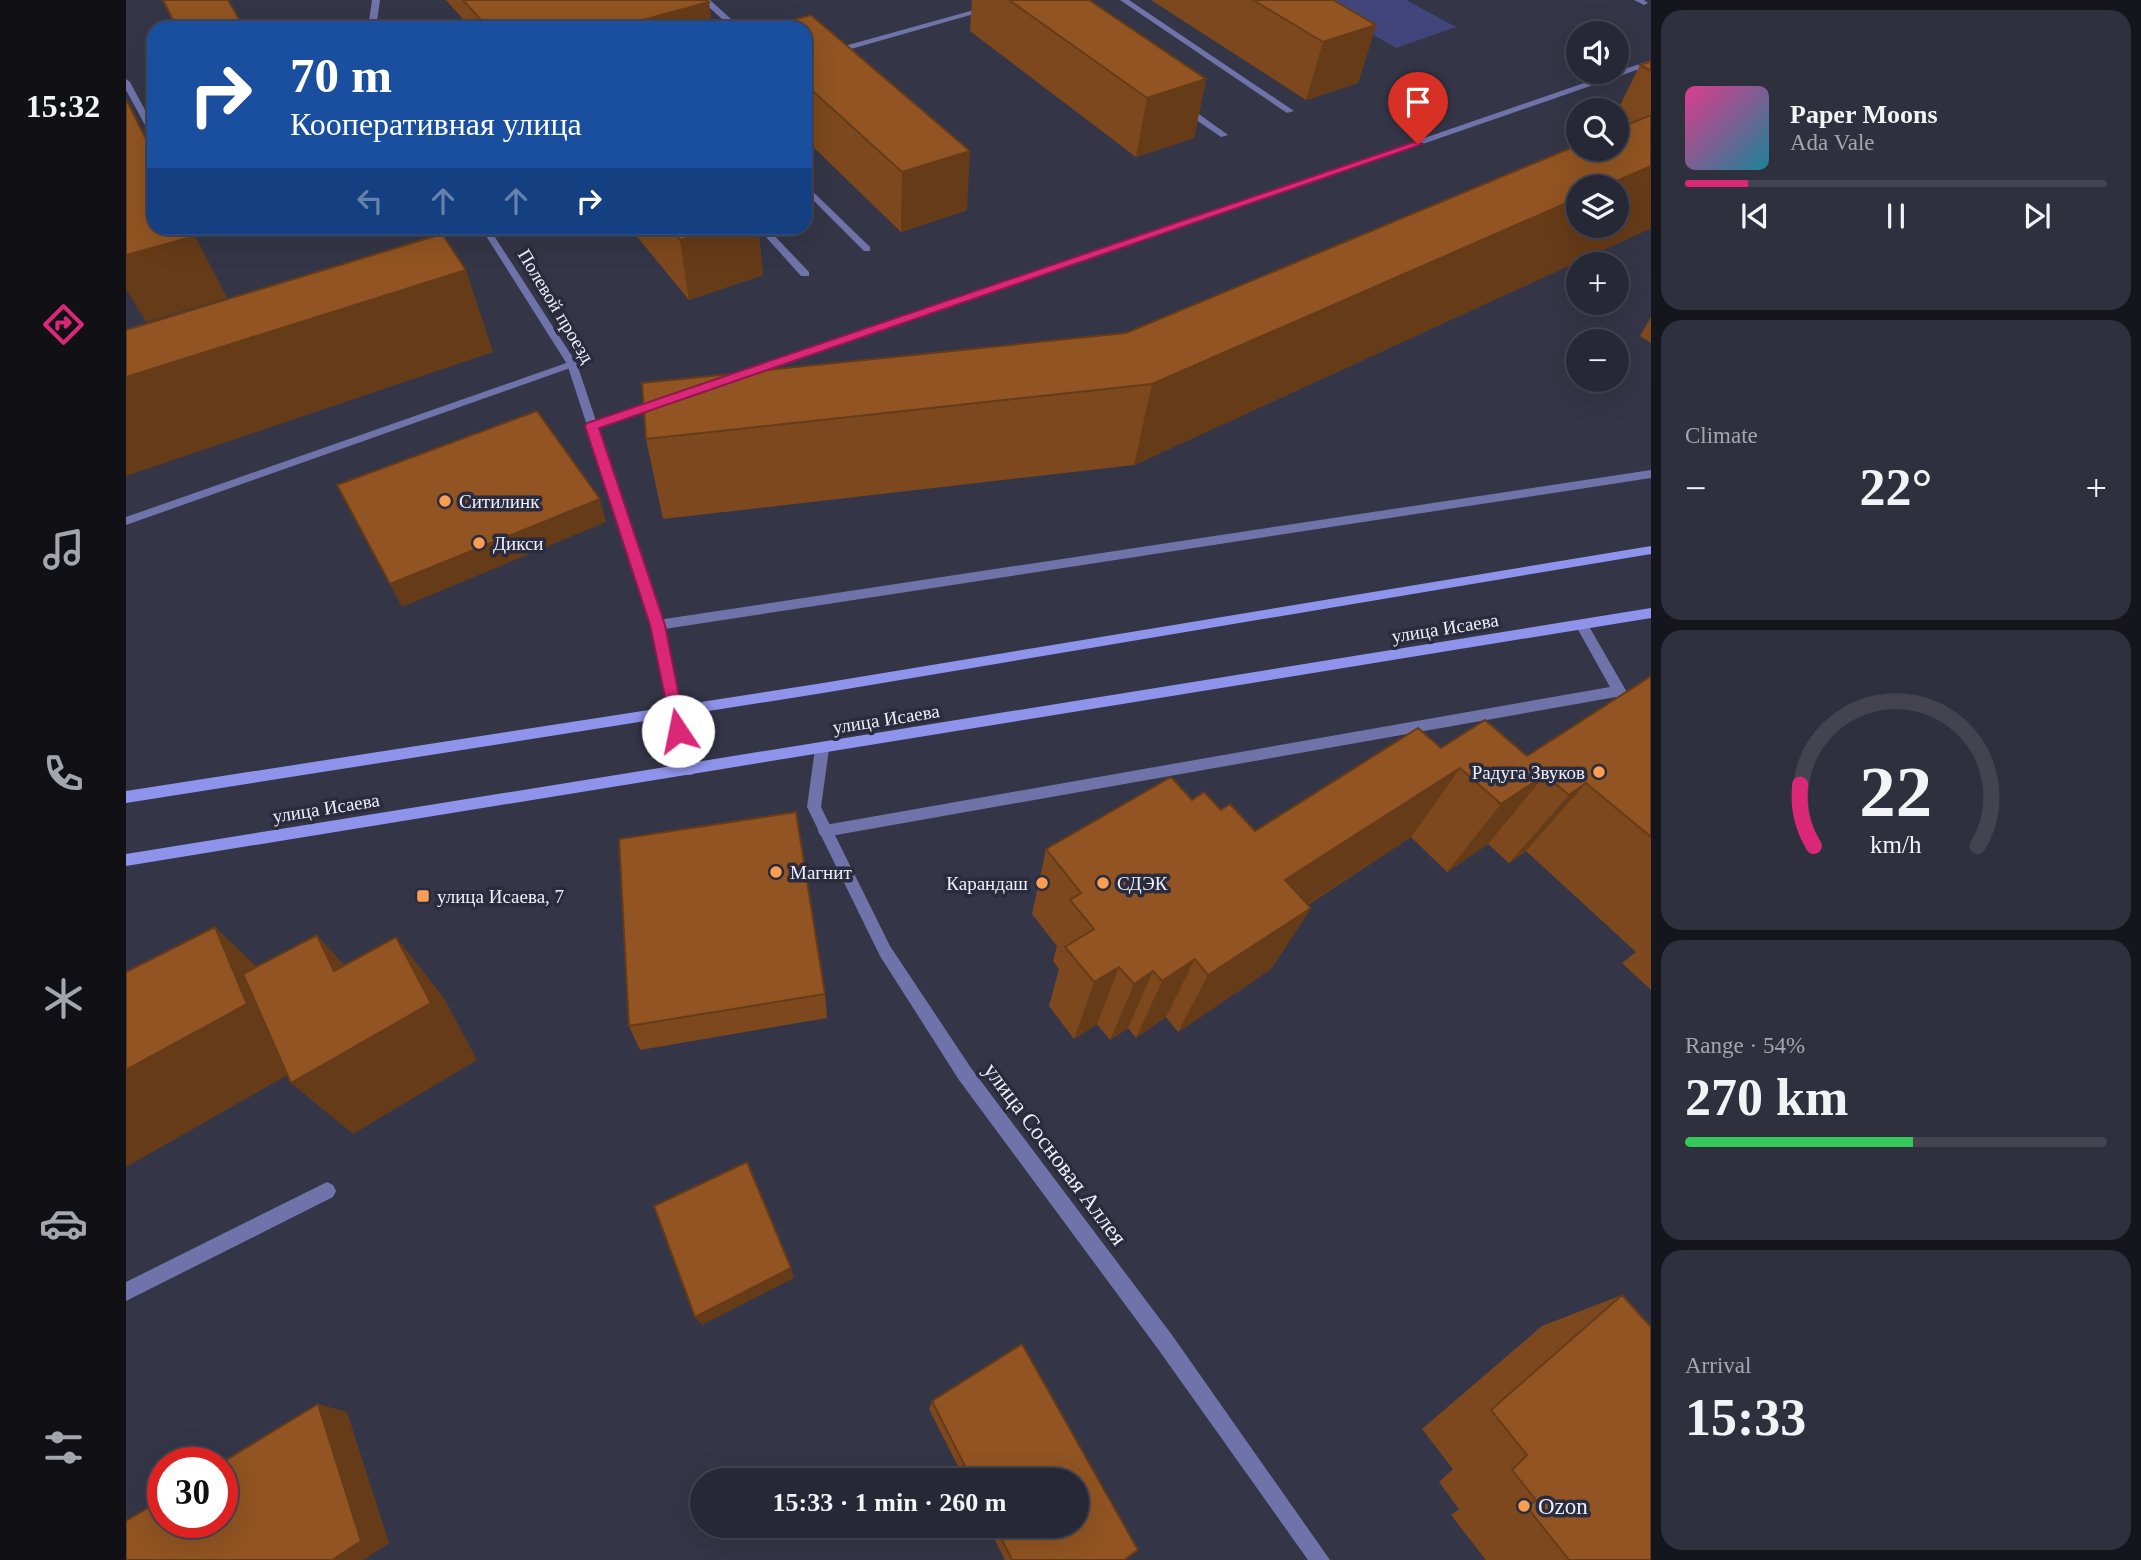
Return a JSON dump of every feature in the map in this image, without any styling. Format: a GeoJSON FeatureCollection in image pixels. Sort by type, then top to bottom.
{"type":"FeatureCollection","features":[{"type":"Feature","properties":{"kind":"main road"},"geometry":{"type":"LineString","coordinates":[[126,797],[674,711],[1651,550]]}},
{"type":"Feature","properties":{"kind":"main road","name":"улица Исаева"},"geometry":{"type":"LineString","coordinates":[[126,860],[1651,613]]}},
{"type":"Feature","properties":{"kind":"street"},"geometry":{"type":"LineString","coordinates":[[373,21],[376,0]]}},
{"type":"Feature","properties":{"kind":"street"},"geometry":{"type":"LineString","coordinates":[[705,0],[729,21]]}},
{"type":"Feature","properties":{"kind":"street"},"geometry":{"type":"LineString","coordinates":[[812,58],[1019,0]]}},
{"type":"Feature","properties":{"kind":"street"},"geometry":{"type":"LineString","coordinates":[[1124,0],[1290,111]]}},
{"type":"Feature","properties":{"kind":"street"},"geometry":{"type":"LineString","coordinates":[[729,380],[1651,62]]}},
{"type":"Feature","properties":{"kind":"street"},"geometry":{"type":"LineString","coordinates":[[126,82],[147,121]]}},
{"type":"Feature","properties":{"kind":"street"},"geometry":{"type":"LineString","coordinates":[[1170,97],[1224,135]]}},
{"type":"Feature","properties":{"kind":"street"},"geometry":{"type":"LineString","coordinates":[[812,194],[867,249]]}},
{"type":"Feature","properties":{"kind":"street","name":"Полевой проезд"},"geometry":{"type":"LineString","coordinates":[[489,235],[572,364],[658,625],[687,771]]}},
{"type":"Feature","properties":{"kind":"street"},"geometry":{"type":"LineString","coordinates":[[769,235],[805,274]]}},
{"type":"Feature","properties":{"kind":"street"},"geometry":{"type":"LineString","coordinates":[[126,521],[572,364]]}},
{"type":"Feature","properties":{"kind":"street"},"geometry":{"type":"LineString","coordinates":[[592,426],[676,398]]}},
{"type":"Feature","properties":{"kind":"street"},"geometry":{"type":"LineString","coordinates":[[658,625],[1651,474]]}},
{"type":"Feature","properties":{"kind":"street"},"geometry":{"type":"LineString","coordinates":[[1582,626],[1619,691],[1633,709]]}},
{"type":"Feature","properties":{"kind":"street"},"geometry":{"type":"LineString","coordinates":[[825,831],[1619,691]]}},
{"type":"Feature","properties":{"kind":"street","name":"улица Сосновая Аллея"},"geometry":{"type":"LineString","coordinates":[[822,749],[814,807],[885,951],[964,1074],[1166,1342],[1320,1560]]}},
{"type":"Feature","properties":{"kind":"street"},"geometry":{"type":"LineString","coordinates":[[126,1292],[327,1191]]}},
{"type":"Feature","properties":{"kind":"shaded area"},"geometry":{"type":"Polygon","coordinates":[[[1406,0],[1456,27],[1396,48],[1316,1],[1406,0]]]}},
{"type":"Feature","properties":{"kind":"building"},"geometry":{"type":"Polygon","coordinates":[[[163,0],[228,0],[240,21],[174,21],[163,0]]]}},
{"type":"Feature","properties":{"kind":"building"},"geometry":{"type":"Polygon","coordinates":[[[463,0],[709,2],[640,21],[482,21],[463,0]]]}},
{"type":"Feature","properties":{"kind":"building"},"geometry":{"type":"Polygon","coordinates":[[[1009,0],[1089,0],[1206,79],[1147,98],[1009,0]]]}},
{"type":"Feature","properties":{"kind":"building"},"geometry":{"type":"Polygon","coordinates":[[[1253,0],[1333,0],[1376,25],[1323,42],[1253,0]]]}},
{"type":"Feature","properties":{"kind":"building"},"geometry":{"type":"Polygon","coordinates":[[[811,15],[970,151],[902,172],[812,90],[812,21],[788,21],[811,15]]]}},
{"type":"Feature","properties":{"kind":"building"},"geometry":{"type":"Polygon","coordinates":[[[1651,61],[1651,71],[1640,65],[1651,61]]]}},
{"type":"Feature","properties":{"kind":"building"},"geometry":{"type":"Polygon","coordinates":[[[126,99],[147,141],[147,235],[195,236],[126,255],[126,99]]]}},
{"type":"Feature","properties":{"kind":"building"},"geometry":{"type":"Polygon","coordinates":[[[1651,115],[1651,166],[1629,176],[1566,175],[1566,203],[1152,384],[646,439],[642,383],[1126,333],[1566,150],[1566,161],[1629,161],[1629,124],[1651,115]]]}},
{"type":"Feature","properties":{"kind":"building"},"geometry":{"type":"Polygon","coordinates":[[[439,235],[443,235],[466,270],[126,377],[126,330],[439,235]]]}},
{"type":"Feature","properties":{"kind":"building"},"geometry":{"type":"Polygon","coordinates":[[[676,235],[696,235],[680,240],[676,235]]]}},
{"type":"Feature","properties":{"kind":"building"},"geometry":{"type":"Polygon","coordinates":[[[537,411],[600,499],[390,584],[337,485],[537,411]]]}},
{"type":"Feature","properties":{"kind":"building"},"geometry":{"type":"Polygon","coordinates":[[[1651,676],[1651,837],[1586,783],[1569,795],[1545,775],[1501,804],[1460,768],[1285,880],[1311,908],[1208,975],[1195,959],[1162,981],[1153,971],[1134,984],[1119,967],[1094,982],[1065,947],[1094,929],[1070,900],[1081,893],[1046,849],[1171,777],[1192,800],[1204,792],[1221,810],[1230,804],[1255,831],[1418,728],[1441,748],[1485,720],[1527,756],[1651,676]]]}},
{"type":"Feature","properties":{"kind":"building"},"geometry":{"type":"Polygon","coordinates":[[[796,812],[825,994],[629,1026],[619,839],[796,812]]]}},
{"type":"Feature","properties":{"kind":"building"},"geometry":{"type":"Polygon","coordinates":[[[215,927],[247,1004],[126,1070],[126,972],[215,927]]]}},
{"type":"Feature","properties":{"kind":"building"},"geometry":{"type":"Polygon","coordinates":[[[317,935],[334,971],[396,937],[431,1003],[291,1083],[243,974],[317,935]]]}},
{"type":"Feature","properties":{"kind":"building"},"geometry":{"type":"Polygon","coordinates":[[[747,1162],[791,1268],[695,1317],[654,1206],[747,1162]]]}},
{"type":"Feature","properties":{"kind":"building"},"geometry":{"type":"Polygon","coordinates":[[[1622,1295],[1651,1327],[1651,1560],[1569,1560],[1527,1507],[1536,1500],[1512,1470],[1527,1455],[1491,1410],[1622,1295]]]}},
{"type":"Feature","properties":{"kind":"building"},"geometry":{"type":"Polygon","coordinates":[[[1022,1344],[1138,1550],[1124,1560],[1012,1560],[1001,1538],[1089,1538],[1089,1468],[966,1468],[932,1401],[1022,1344]]]}},
{"type":"Feature","properties":{"kind":"building"},"geometry":{"type":"Polygon","coordinates":[[[318,1404],[361,1541],[332,1560],[126,1560],[126,1521],[147,1509],[147,1538],[238,1538],[238,1453],[318,1404]]]}},
{"type":"Feature","properties":{"kind":"place","name":"Ситилинк"},"geometry":{"type":"Point","coordinates":[445,501]}},
{"type":"Feature","properties":{"kind":"place","name":"Дикси"},"geometry":{"type":"Point","coordinates":[479,543]}},
{"type":"Feature","properties":{"kind":"place","name":"Радуга Звуков"},"geometry":{"type":"Point","coordinates":[1599,772]}},
{"type":"Feature","properties":{"kind":"place","name":"Магнит"},"geometry":{"type":"Point","coordinates":[776,872]}},
{"type":"Feature","properties":{"kind":"place","name":"Карандаш"},"geometry":{"type":"Point","coordinates":[1042,883]}},
{"type":"Feature","properties":{"kind":"place","name":"СДЭК"},"geometry":{"type":"Point","coordinates":[1103,883]}},
{"type":"Feature","properties":{"kind":"place","name":"улица Исаева, 7"},"geometry":{"type":"Point","coordinates":[423,896]}},
{"type":"Feature","properties":{"kind":"place","name":"Ozon"},"geometry":{"type":"Point","coordinates":[1524,1506]}},
{"type":"Feature","properties":{"kind":"route"},"geometry":{"type":"LineString","coordinates":[[678,731],[658,625],[592,426],[1418,144]]}}]}
